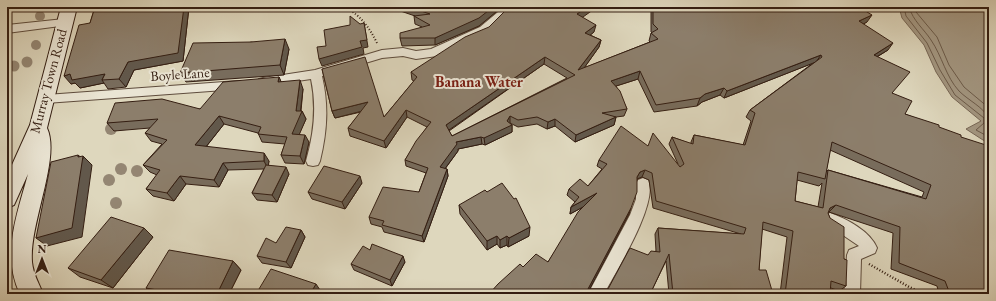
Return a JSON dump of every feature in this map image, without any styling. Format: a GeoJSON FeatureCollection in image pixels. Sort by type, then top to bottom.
{"type":"FeatureCollection","features":[{"type":"Feature","properties":{"kind":"street","name":"Boyle Lane"},"geometry":{"type":"LineString","coordinates":[[46,99],[250,84],[284,80],[316,74],[382,54],[403,52],[416,55],[433,53],[484,30],[510,7]]}},
{"type":"Feature","properties":{"kind":"street"},"geometry":{"type":"LineString","coordinates":[[7,29],[67,15]]}},
{"type":"Feature","properties":{"kind":"street","name":"Murray Town Road"},"geometry":{"type":"LineString","coordinates":[[7,199],[39,125],[67,15]]}},
{"type":"Feature","properties":{"kind":"street"},"geometry":{"type":"LineString","coordinates":[[313,160],[319,140],[322,112],[316,74]]}},
{"type":"Feature","properties":{"kind":"street"},"geometry":{"type":"LineString","coordinates":[[32,294],[26,285],[22,265],[21,247],[40,157],[39,125]]}},
{"type":"Feature","properties":{"kind":"street"},"geometry":{"type":"LineString","coordinates":[[596,294],[637,217],[643,199],[643,184]]}},
{"type":"Feature","properties":{"kind":"street"},"geometry":{"type":"LineString","coordinates":[[830,219],[868,244],[870,248],[854,255],[852,294]]}},
{"type":"Feature","properties":{"kind":"path"},"geometry":{"type":"LineString","coordinates":[[345,7],[358,14],[370,30],[382,54]]}},
{"type":"Feature","properties":{"kind":"path"},"geometry":{"type":"LineString","coordinates":[[854,255],[909,287],[925,294]]}},
{"type":"Feature","properties":{"kind":"water"},"geometry":{"type":"Polygon","coordinates":[[[899,7],[989,7],[989,142],[983,140],[966,129],[981,121],[952,97],[936,72],[924,45],[902,18],[899,7]]]}},
{"type":"Feature","properties":{"kind":"building"},"geometry":{"type":"Polygon","coordinates":[[[95,7],[184,7],[178,53],[128,62],[119,79],[102,80],[105,74],[72,80],[70,74],[64,76],[79,25],[90,23],[95,7]]]}},
{"type":"Feature","properties":{"kind":"building"},"geometry":{"type":"Polygon","coordinates":[[[409,7],[493,7],[479,18],[435,38],[400,38],[400,33],[430,25],[414,16],[430,14],[409,7]]]}},
{"type":"Feature","properties":{"kind":"building"},"geometry":{"type":"Polygon","coordinates":[[[509,7],[587,7],[577,14],[596,25],[585,33],[601,40],[578,70],[658,39],[651,33],[658,29],[653,24],[653,7],[859,7],[872,15],[859,21],[893,43],[874,55],[910,72],[892,93],[912,101],[905,114],[939,125],[939,127],[961,135],[961,137],[989,146],[989,294],[950,294],[945,281],[899,263],[900,227],[836,205],[830,208],[828,213],[830,218],[844,227],[844,259],[847,260],[846,286],[831,281],[830,294],[785,294],[793,231],[763,222],[759,270],[766,270],[773,294],[673,294],[669,254],[652,290],[647,290],[643,294],[489,294],[520,264],[523,267],[536,254],[548,262],[578,212],[597,193],[571,207],[579,197],[569,189],[580,179],[588,186],[607,164],[599,160],[621,126],[648,146],[653,133],[680,167],[684,164],[672,137],[693,144],[694,135],[745,145],[755,113],[750,110],[822,57],[821,55],[727,91],[724,88],[705,94],[700,98],[656,105],[640,71],[611,81],[620,91],[627,109],[602,113],[616,117],[576,135],[555,119],[548,122],[537,117],[518,120],[510,116],[507,121],[512,125],[484,138],[481,137],[456,142],[457,144],[440,167],[447,169],[422,236],[382,225],[384,221],[369,217],[383,187],[419,192],[428,168],[405,160],[416,141],[431,122],[406,110],[384,141],[348,128],[368,102],[332,111],[322,69],[365,57],[384,117],[417,77],[411,72],[465,37],[489,27],[509,7]],[[545,57],[446,125],[452,136],[575,75],[545,57]],[[832,142],[825,179],[798,172],[795,201],[823,208],[828,170],[926,199],[931,185],[832,142]],[[645,170],[640,172],[637,177],[637,192],[631,208],[588,289],[608,289],[630,248],[648,255],[651,251],[660,252],[658,228],[744,234],[746,228],[656,201],[652,173],[645,170]]]}},
{"type":"Feature","properties":{"kind":"building"},"geometry":{"type":"Polygon","coordinates":[[[350,16],[360,24],[364,23],[367,40],[360,41],[362,47],[319,59],[317,47],[326,46],[324,30],[350,25],[350,16]]]}},
{"type":"Feature","properties":{"kind":"building"},"geometry":{"type":"Polygon","coordinates":[[[285,39],[280,65],[180,73],[193,43],[251,42],[285,39]]]}},
{"type":"Feature","properties":{"kind":"building"},"geometry":{"type":"Polygon","coordinates":[[[279,77],[278,82],[300,80],[296,111],[302,111],[292,134],[305,135],[300,156],[281,155],[287,137],[258,134],[261,127],[219,116],[195,145],[264,153],[264,161],[223,163],[214,180],[180,176],[167,193],[146,189],[160,170],[143,165],[167,140],[145,133],[158,119],[107,123],[115,103],[162,99],[200,109],[223,82],[279,77]]]}},
{"type":"Feature","properties":{"kind":"building"},"geometry":{"type":"Polygon","coordinates":[[[78,155],[78,157],[83,156],[72,228],[36,238],[51,162],[78,155]]]}},
{"type":"Feature","properties":{"kind":"building"},"geometry":{"type":"Polygon","coordinates":[[[266,165],[286,167],[272,195],[252,193],[266,165]]]}},
{"type":"Feature","properties":{"kind":"building"},"geometry":{"type":"Polygon","coordinates":[[[324,166],[360,176],[342,202],[308,192],[324,166]]]}},
{"type":"Feature","properties":{"kind":"building"},"geometry":{"type":"Polygon","coordinates":[[[502,183],[514,199],[516,198],[530,227],[509,238],[507,236],[500,240],[497,236],[487,241],[459,205],[485,190],[487,192],[502,183]]]}},
{"type":"Feature","properties":{"kind":"building"},"geometry":{"type":"Polygon","coordinates":[[[111,217],[144,228],[101,280],[68,268],[111,217]]]}},
{"type":"Feature","properties":{"kind":"building"},"geometry":{"type":"Polygon","coordinates":[[[286,227],[301,230],[286,262],[257,256],[266,238],[276,243],[286,227]]]}},
{"type":"Feature","properties":{"kind":"building"},"geometry":{"type":"Polygon","coordinates":[[[372,244],[403,256],[390,280],[351,264],[363,246],[370,250],[372,244]]]}},
{"type":"Feature","properties":{"kind":"building"},"geometry":{"type":"Polygon","coordinates":[[[169,250],[233,261],[217,294],[180,294],[146,288],[169,250]]]}},
{"type":"Feature","properties":{"kind":"building"},"geometry":{"type":"Polygon","coordinates":[[[271,269],[316,284],[310,294],[256,294],[271,269]]]}},
{"type":"Feature","properties":{"kind":"building"},"geometry":{"type":"Polygon","coordinates":[[[865,291],[876,294],[865,294],[865,291]]]}},
{"type":"Feature","properties":{"kind":"district","name":"Banana Water"},"geometry":{"type":"Point","coordinates":[479,81]}}]}
